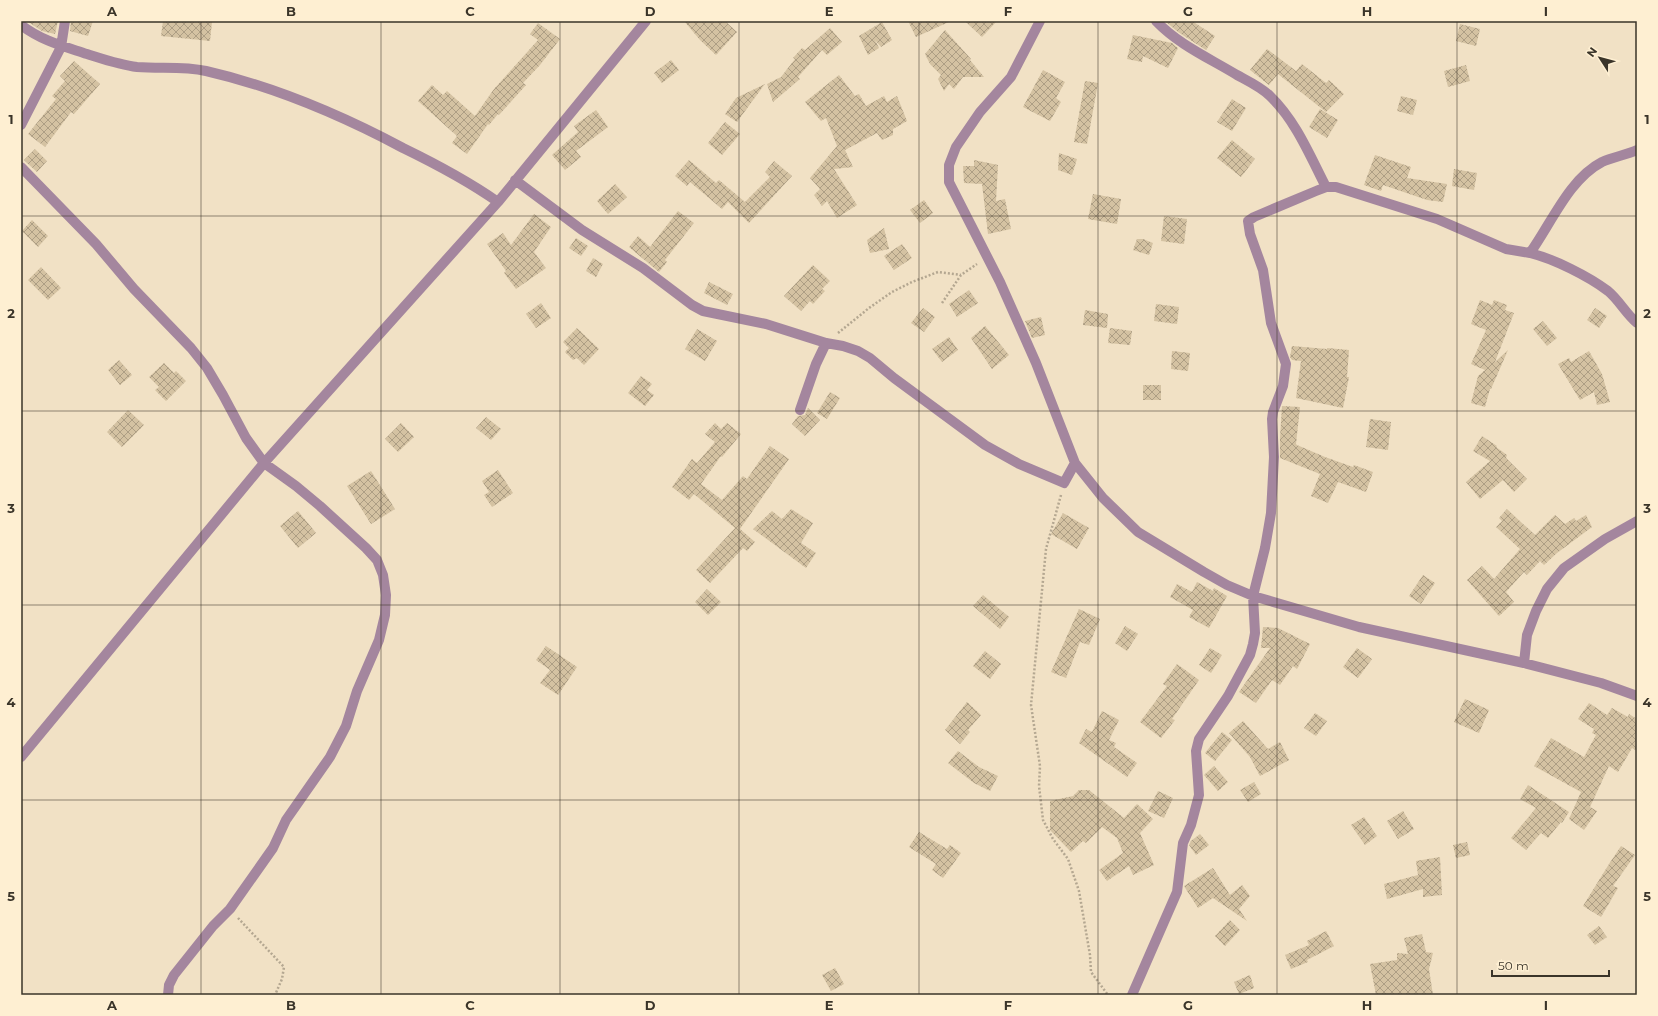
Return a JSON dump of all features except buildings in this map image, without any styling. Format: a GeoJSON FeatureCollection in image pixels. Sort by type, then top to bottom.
{"type":"FeatureCollection","features":[{"type":"Feature","properties":{"kind":"street"},"geometry":{"type":"LineString","coordinates":[[21,125],[61,47],[65,21]]}},
{"type":"Feature","properties":{"kind":"street"},"geometry":{"type":"LineString","coordinates":[[21,757],[264,463],[498,202],[646,21]]}},
{"type":"Feature","properties":{"kind":"street"},"geometry":{"type":"LineString","coordinates":[[1040,21],[1011,77],[980,112],[956,147],[949,165],[949,182],[988,258],[1036,362],[1075,463],[1103,498],[1138,532],[1227,585],[1252,596],[1359,627],[1524,663],[1601,683],[1637,696]]}},
{"type":"Feature","properties":{"kind":"street"},"geometry":{"type":"LineString","coordinates":[[1156,21],[1177,40],[1247,80],[1270,96],[1284,111],[1298,132],[1326,187]]}},
{"type":"Feature","properties":{"kind":"street"},"geometry":{"type":"LineString","coordinates":[[21,25],[29,32],[61,47],[117,63],[136,67],[180,68],[205,71],[299,99],[392,141],[472,184],[498,202]]}},
{"type":"Feature","properties":{"kind":"street"},"geometry":{"type":"LineString","coordinates":[[1530,253],[1544,234],[1566,197],[1582,177],[1602,162],[1637,150]]}},
{"type":"Feature","properties":{"kind":"street"},"geometry":{"type":"LineString","coordinates":[[21,167],[96,244],[134,289],[191,348],[207,368],[246,438],[264,463],[296,486],[366,548],[377,560],[383,576],[386,595],[385,615],[379,640],[357,691],[346,726],[330,757],[286,820],[273,848],[230,909],[213,926],[174,975],[169,985],[168,995]]}},
{"type":"Feature","properties":{"kind":"street"},"geometry":{"type":"LineString","coordinates":[[515,180],[582,230],[643,268],[692,305],[703,311],[766,324],[826,343],[844,346],[858,351],[870,358],[894,378],[985,445],[1019,464],[1064,483],[1075,463]]}},
{"type":"Feature","properties":{"kind":"street"},"geometry":{"type":"LineString","coordinates":[[1132,995],[1178,892],[1183,843],[1191,825],[1199,795],[1196,751],[1199,739],[1228,696],[1250,655],[1255,633],[1252,596],[1266,548],[1271,513],[1274,457],[1272,419],[1283,386],[1286,364],[1271,323],[1263,270],[1250,234],[1248,223],[1254,217],[1326,187],[1336,187],[1437,219],[1506,249],[1544,257],[1563,266],[1608,292],[1637,323]]}},
{"type":"Feature","properties":{"kind":"street"},"geometry":{"type":"LineString","coordinates":[[800,410],[816,364],[826,343]]}},
{"type":"Feature","properties":{"kind":"street"},"geometry":{"type":"LineString","coordinates":[[1524,663],[1527,635],[1536,611],[1547,589],[1564,568],[1605,539],[1637,521]]}},
{"type":"Feature","properties":{"kind":"path"},"geometry":{"type":"LineString","coordinates":[[942,303],[961,275],[988,258]]}},
{"type":"Feature","properties":{"kind":"path"},"geometry":{"type":"LineString","coordinates":[[826,343],[869,308],[892,292],[938,272],[961,275]]}},
{"type":"Feature","properties":{"kind":"path"},"geometry":{"type":"LineString","coordinates":[[1064,483],[1046,549],[1032,705],[1040,766],[1039,786],[1044,820],[1053,839],[1068,859],[1079,891],[1090,954],[1091,972],[1108,995]]}},
{"type":"Feature","properties":{"kind":"path"},"geometry":{"type":"LineString","coordinates":[[230,909],[284,966],[282,979],[275,995]]}}]}
